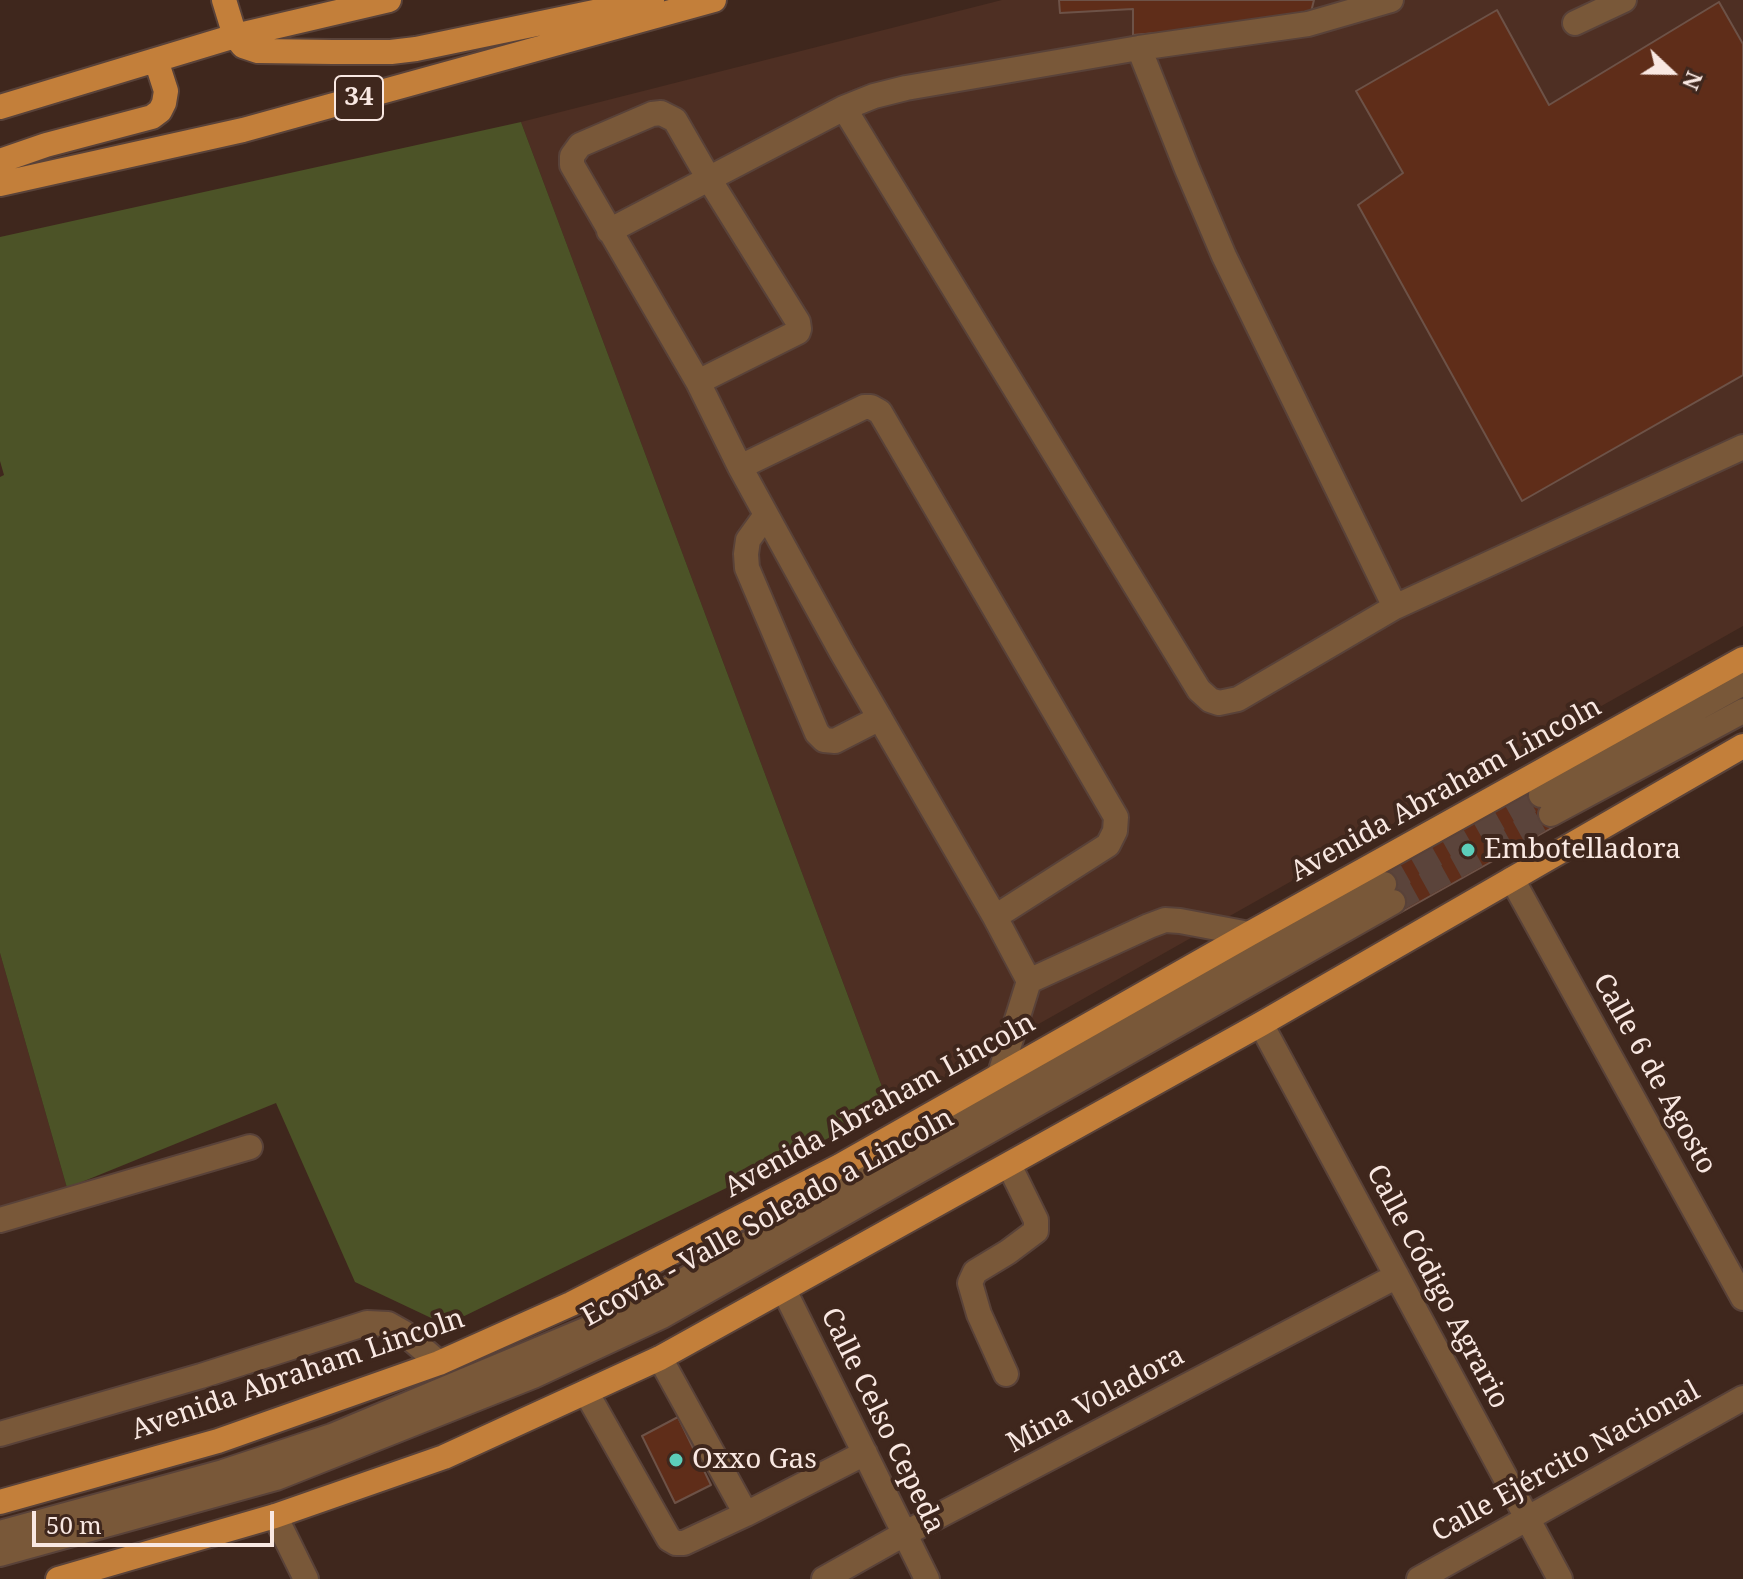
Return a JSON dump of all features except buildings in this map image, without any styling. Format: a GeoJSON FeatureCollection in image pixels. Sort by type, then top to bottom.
{"type":"FeatureCollection","features":[{"type":"Feature","properties":{"kind":"main road"},"geometry":{"type":"LineString","coordinates":[[224,0],[235,36],[243,46],[258,51],[391,52],[459,41],[652,0]]}},
{"type":"Feature","properties":{"kind":"main road"},"geometry":{"type":"LineString","coordinates":[[0,107],[344,5],[389,0]]}},
{"type":"Feature","properties":{"kind":"main road","name":"34"},"geometry":{"type":"LineString","coordinates":[[0,184],[243,130],[714,0]]}},
{"type":"Feature","properties":{"kind":"main road"},"geometry":{"type":"LineString","coordinates":[[0,161],[46,145],[152,117],[160,111],[166,91],[156,60]]}},
{"type":"Feature","properties":{"kind":"main road","name":"Avenida Abraham Lincoln"},"geometry":{"type":"LineString","coordinates":[[0,1502],[218,1441],[439,1363],[571,1304],[840,1166],[1743,659]]}},
{"type":"Feature","properties":{"kind":"main road"},"geometry":{"type":"LineString","coordinates":[[58,1579],[275,1516],[444,1457],[660,1358],[1261,1024],[1743,746]]}},
{"type":"Feature","properties":{"kind":"street"},"geometry":{"type":"LineString","coordinates":[[609,231],[844,108],[874,96],[1139,48],[1308,24],[1391,0]]}},
{"type":"Feature","properties":{"kind":"street"},"geometry":{"type":"LineString","coordinates":[[1575,23],[1624,0]]}},
{"type":"Feature","properties":{"kind":"street"},"geometry":{"type":"LineString","coordinates":[[1139,48],[1224,256],[1395,607]]}},
{"type":"Feature","properties":{"kind":"street"},"geometry":{"type":"LineString","coordinates":[[844,108],[1199,690],[1210,700],[1226,703],[1238,699],[1395,607],[1743,447]]}},
{"type":"Feature","properties":{"kind":"street"},"geometry":{"type":"LineString","coordinates":[[698,382],[798,332],[798,322],[675,120],[661,113],[652,114],[580,145],[572,156],[572,165],[698,382],[766,515],[1029,981],[999,1077]]}},
{"type":"Feature","properties":{"kind":"street"},"geometry":{"type":"LineString","coordinates":[[740,467],[864,407],[880,412],[1116,817],[1115,831],[1108,845],[995,917]]}},
{"type":"Feature","properties":{"kind":"street"},"geometry":{"type":"LineString","coordinates":[[766,515],[748,540],[747,568],[817,733],[824,740],[835,741],[880,718]]}},
{"type":"Feature","properties":{"kind":"street"},"geometry":{"type":"LineString","coordinates":[[1743,683],[1546,805],[1743,711]]}},
{"type":"Feature","properties":{"kind":"street","name":"Calle 6 de Agosto"},"geometry":{"type":"LineString","coordinates":[[1512,879],[1743,1298]]}},
{"type":"Feature","properties":{"kind":"street","name":"Ecovía - Valle Soleado a Lincoln"},"geometry":{"type":"LineString","coordinates":[[0,1533],[223,1472],[332,1436],[628,1312],[1388,893],[662,1316],[533,1376],[276,1478],[0,1554]]}},
{"type":"Feature","properties":{"kind":"street"},"geometry":{"type":"LineString","coordinates":[[1029,981],[1165,920],[1249,934]]}},
{"type":"Feature","properties":{"kind":"street","name":"Calle Código Agrario"},"geometry":{"type":"LineString","coordinates":[[1261,1024],[1560,1579]]}},
{"type":"Feature","properties":{"kind":"street"},"geometry":{"type":"LineString","coordinates":[[0,1220],[250,1147]]}},
{"type":"Feature","properties":{"kind":"street"},"geometry":{"type":"LineString","coordinates":[[1006,1374],[979,1314],[970,1283],[975,1272],[1036,1231],[1036,1220],[1009,1165]]}},
{"type":"Feature","properties":{"kind":"street","name":"Mina Voladora"},"geometry":{"type":"LineString","coordinates":[[824,1579],[1397,1276]]}},
{"type":"Feature","properties":{"kind":"street","name":"Calle Celso Cepeda"},"geometry":{"type":"LineString","coordinates":[[784,1290],[927,1579]]}},
{"type":"Feature","properties":{"kind":"street"},"geometry":{"type":"LineString","coordinates":[[0,1434],[201,1376],[367,1323],[388,1324],[404,1333],[439,1363]]}},
{"type":"Feature","properties":{"kind":"street"},"geometry":{"type":"LineString","coordinates":[[660,1358],[746,1514]]}},
{"type":"Feature","properties":{"kind":"street"},"geometry":{"type":"LineString","coordinates":[[586,1392],[669,1539],[676,1543],[684,1543],[746,1514],[865,1453]]}},
{"type":"Feature","properties":{"kind":"street","name":"Calle Ejército Nacional"},"geometry":{"type":"LineString","coordinates":[[1419,1579],[1743,1398]]}},
{"type":"Feature","properties":{"kind":"street"},"geometry":{"type":"LineString","coordinates":[[275,1516],[295,1575]]}},
{"type":"Feature","properties":{"kind":"shaded area"},"geometry":{"type":"Polygon","coordinates":[[[1002,0],[1743,0],[1743,626],[890,1108],[521,122],[1002,0]]]}},
{"type":"Feature","properties":{"kind":"shaded area"},"geometry":{"type":"Polygon","coordinates":[[[0,953],[67,1188],[0,1209],[0,953]]]}},
{"type":"Feature","properties":{"kind":"green space"},"geometry":{"type":"Polygon","coordinates":[[[521,122],[890,1108],[446,1325],[355,1282],[276,1103],[67,1188],[0,953],[0,477],[4,475],[0,461],[0,237],[521,122]]]}},
{"type":"Feature","properties":{"kind":"tunnel"},"geometry":{"type":"LineString","coordinates":[[1384,884],[1541,795]]}},
{"type":"Feature","properties":{"kind":"tunnel"},"geometry":{"type":"LineString","coordinates":[[1393,902],[1551,814]]}},
{"type":"Feature","properties":{"kind":"place","name":"Embotelladora"},"geometry":{"type":"Point","coordinates":[1468,850]}},
{"type":"Feature","properties":{"kind":"place","name":"Oxxo Gas"},"geometry":{"type":"Point","coordinates":[676,1460]}}]}
